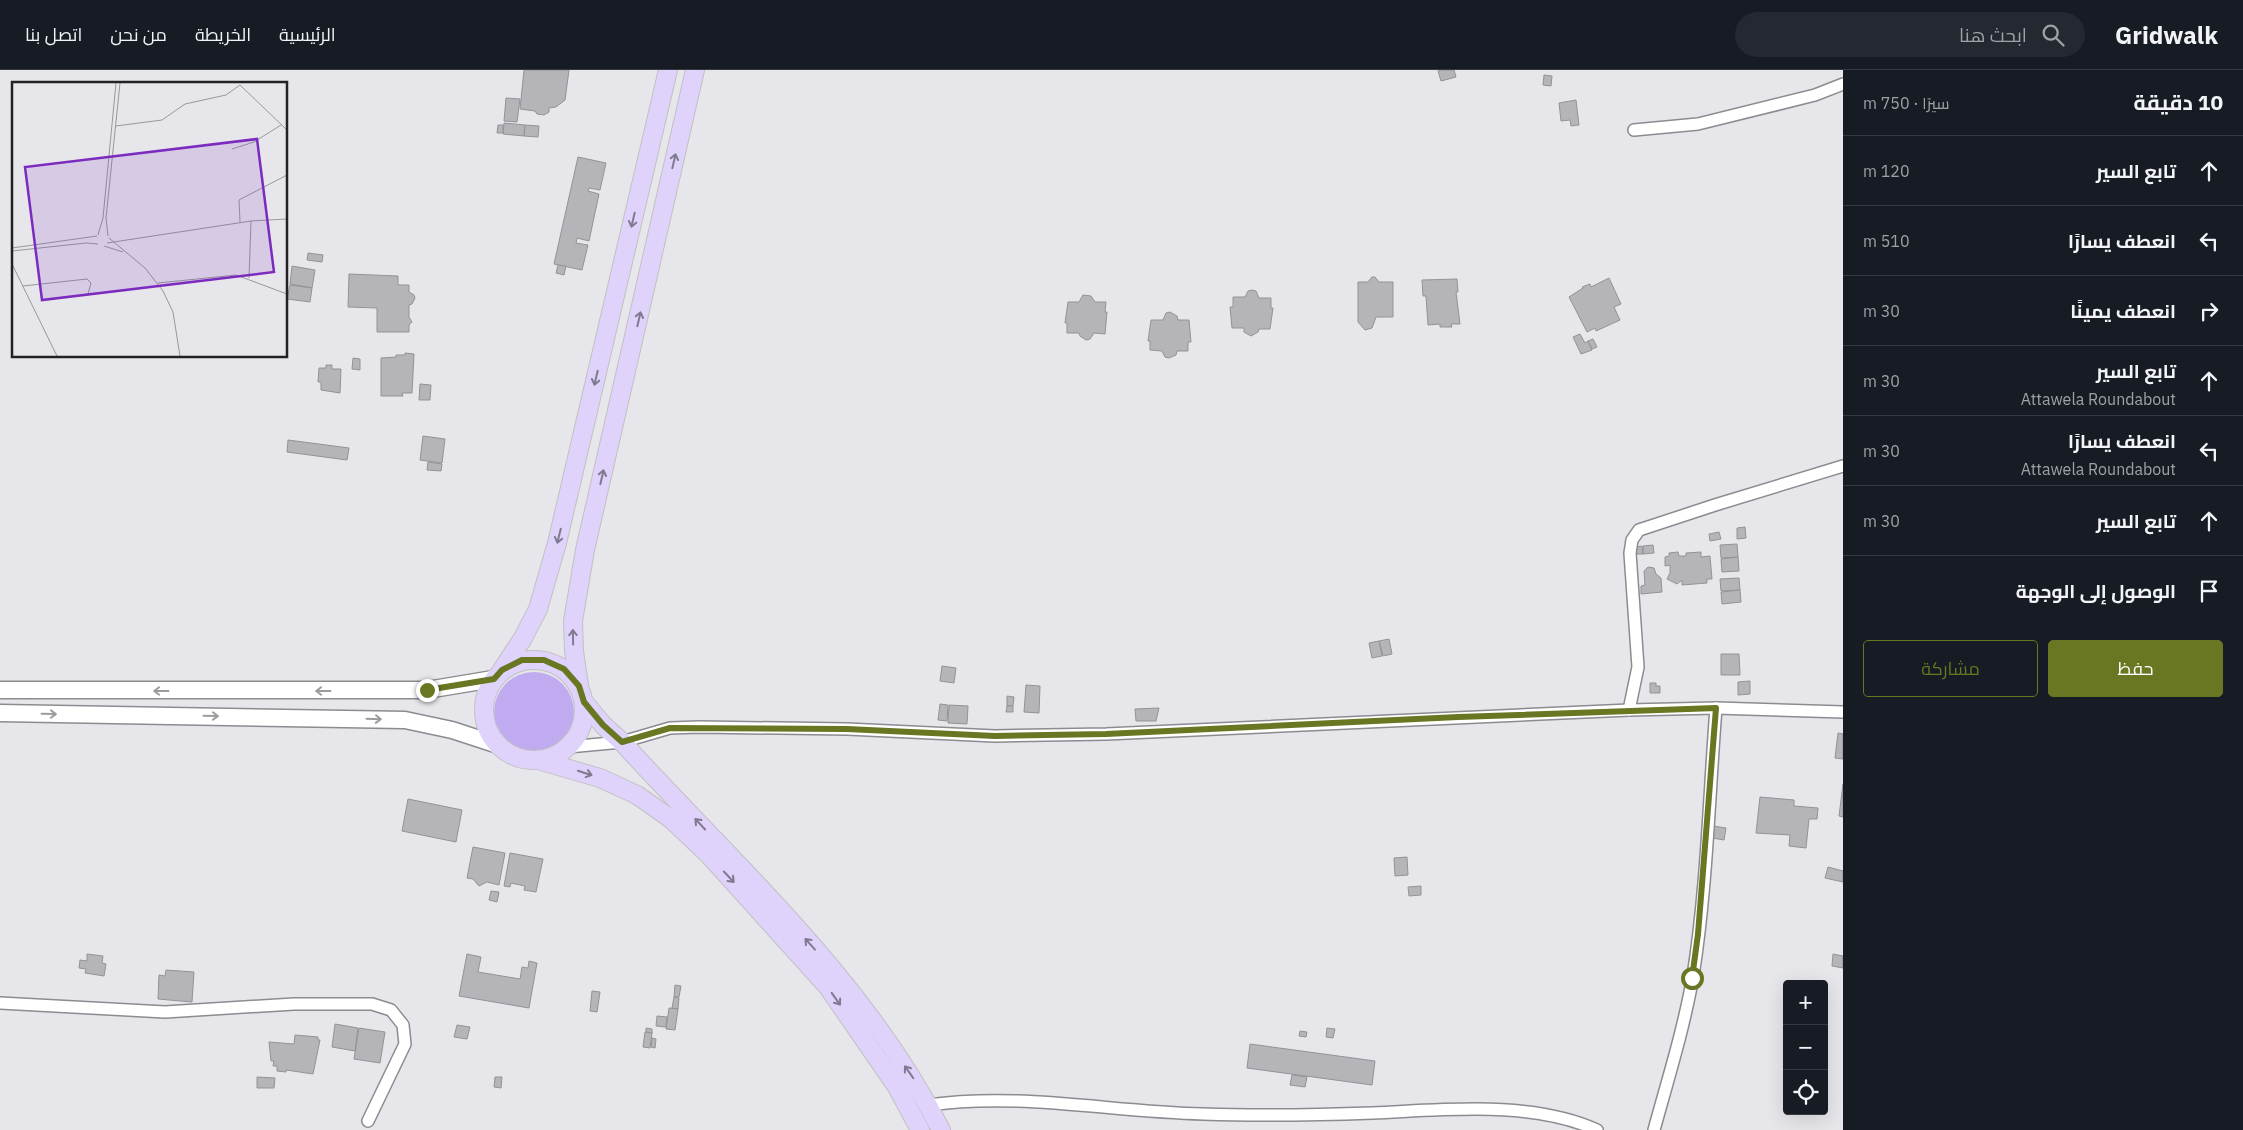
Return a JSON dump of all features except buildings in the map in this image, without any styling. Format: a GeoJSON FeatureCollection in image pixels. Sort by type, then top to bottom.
{"type":"FeatureCollection","features":[{"type":"Feature","properties":{"kind":"main road"},"geometry":{"type":"LineString","coordinates":[[668,70],[557,542],[538,609],[523,638],[487,689],[483,713],[490,736],[498,745],[516,757],[538,760],[600,778],[637,795],[671,819],[709,855],[828,987],[897,1087],[920,1130]]}},
{"type":"Feature","properties":{"kind":"main road"},"geometry":{"type":"LineString","coordinates":[[538,760],[554,756],[568,747],[578,734],[584,719],[582,694],[574,651],[573,621],[585,550],[695,70]]}},
{"type":"Feature","properties":{"kind":"main road"},"geometry":{"type":"LineString","coordinates":[[0,690],[427,690],[498,675],[522,660],[544,660],[564,669],[603,725],[622,742],[761,890],[841,979],[912,1077],[941,1130]]}},
{"type":"Feature","properties":{"kind":"main road"},"geometry":{"type":"LineString","coordinates":[[0,714],[405,720],[452,730],[498,745]]}},
{"type":"Feature","properties":{"kind":"street"},"geometry":{"type":"LineString","coordinates":[[1634,130],[1698,124],[1807,97],[1843,84]]}},
{"type":"Feature","properties":{"kind":"street"},"geometry":{"type":"LineString","coordinates":[[1629,710],[1638,667],[1630,553],[1632,540],[1639,530],[1843,466]]}},
{"type":"Feature","properties":{"kind":"street"},"geometry":{"type":"LineString","coordinates":[[1654,1130],[1674,1060],[1692,978],[1699,924],[1716,708]]}},
{"type":"Feature","properties":{"kind":"street"},"geometry":{"type":"LineString","coordinates":[[568,747],[622,742],[670,728],[847,729],[995,736],[1106,734],[1629,710],[1716,708],[1843,712]]}},
{"type":"Feature","properties":{"kind":"street"},"geometry":{"type":"LineString","coordinates":[[0,1003],[165,1012],[294,1004],[372,1004],[391,1010],[403,1025],[404,1044],[368,1121]]}},
{"type":"Feature","properties":{"kind":"street"},"geometry":{"type":"LineString","coordinates":[[928,1105],[959,1100],[1010,1100],[1200,1114],[1245,1115],[1490,1109],[1544,1115],[1587,1125],[1597,1130]]}},
{"type":"Feature","properties":{"kind":"shaded area"},"geometry":{"type":"Polygon","coordinates":[[[534,672],[549,675],[562,684],[571,697],[574,712],[571,727],[562,740],[549,749],[534,752],[519,749],[506,740],[497,727],[494,712],[497,697],[506,684],[519,675],[534,672]]]}},
{"type":"Feature","properties":{"kind":"route"},"geometry":{"type":"LineString","coordinates":[[427,690],[494,679],[502,670],[522,660],[544,660],[564,669],[579,686],[584,702],[603,725],[622,742],[670,728],[699,727],[847,729],[995,736],[1106,734],[1458,717],[1716,708],[1704,875],[1692,978]]}}]}
